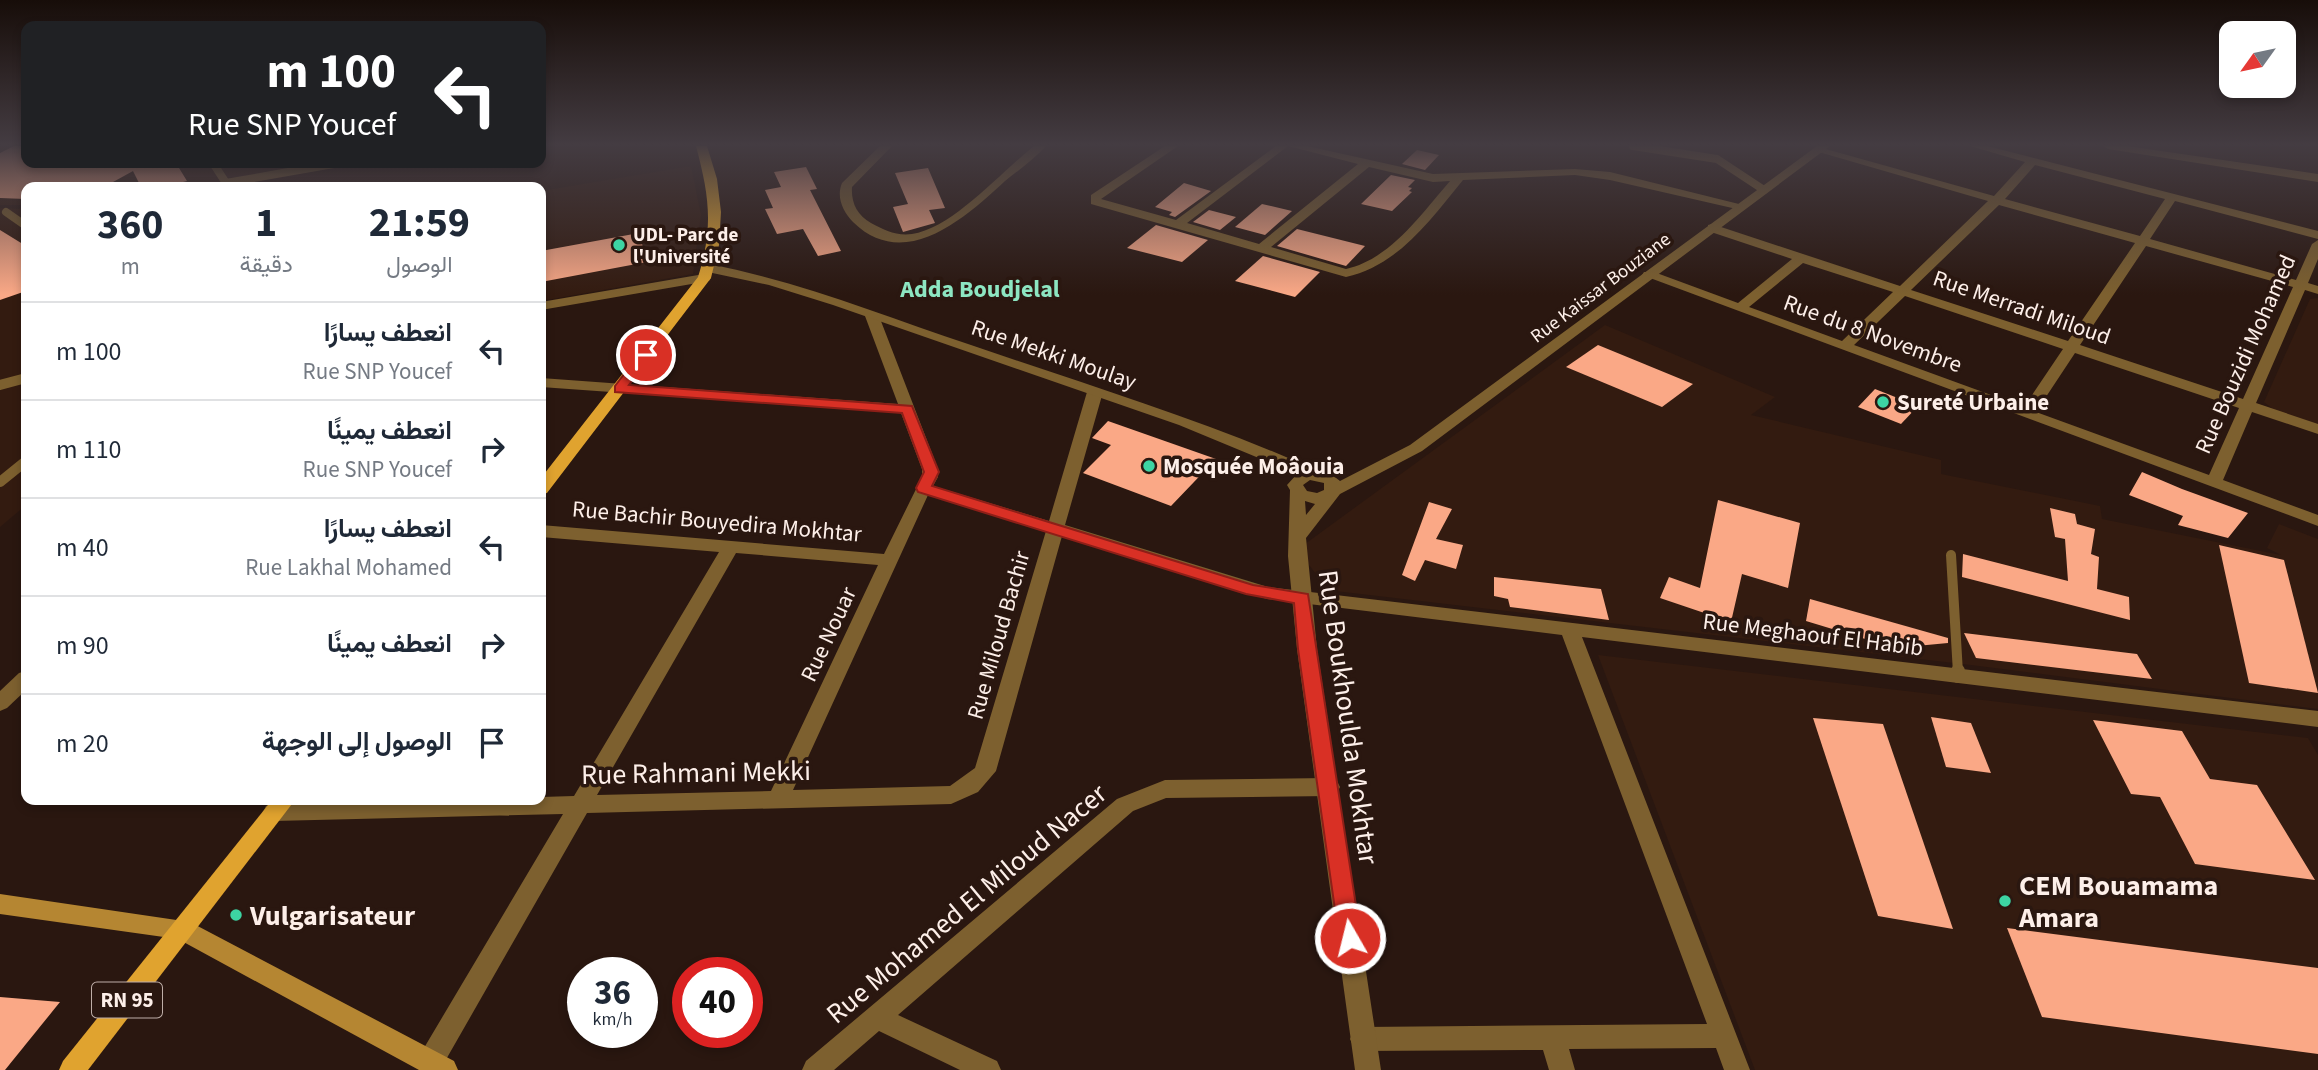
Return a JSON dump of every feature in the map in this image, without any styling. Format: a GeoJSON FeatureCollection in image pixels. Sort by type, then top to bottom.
{"type":"FeatureCollection","features":[{"type":"Feature","properties":{"kind":"main road"},"geometry":{"type":"LineString","coordinates":[[546,483],[706,273],[715,248],[717,219],[715,196]]}},
{"type":"Feature","properties":{"kind":"main road"},"geometry":{"type":"LineString","coordinates":[[182,929],[279,806]]}},
{"type":"Feature","properties":{"kind":"main road"},"geometry":{"type":"LineString","coordinates":[[0,904],[182,929],[438,1066]]}},
{"type":"Feature","properties":{"kind":"main road","name":"RN 95"},"geometry":{"type":"LineString","coordinates":[[72,1070],[182,929]]}},
{"type":"Feature","properties":{"kind":"street"},"geometry":{"type":"LineString","coordinates":[[847,196],[849,207],[856,218],[873,230],[887,236],[913,238],[938,231],[982,196]]}},
{"type":"Feature","properties":{"kind":"street"},"geometry":{"type":"LineString","coordinates":[[1099,196],[1094,199],[1336,272],[1357,271],[1399,244],[1443,196]]}},
{"type":"Feature","properties":{"kind":"street"},"geometry":{"type":"LineString","coordinates":[[1177,225],[1216,196]]}},
{"type":"Feature","properties":{"kind":"street"},"geometry":{"type":"LineString","coordinates":[[1261,250],[1327,196]]}},
{"type":"Feature","properties":{"kind":"street"},"geometry":{"type":"LineString","coordinates":[[1697,196],[1741,206]]}},
{"type":"Feature","properties":{"kind":"street","name":"Rue Kaissar Bouziane"},"geometry":{"type":"LineString","coordinates":[[1398,458],[1755,196]]}},
{"type":"Feature","properties":{"kind":"street"},"geometry":{"type":"LineString","coordinates":[[1983,196],[2318,290]]}},
{"type":"Feature","properties":{"kind":"street"},"geometry":{"type":"LineString","coordinates":[[1844,347],[2001,196]]}},
{"type":"Feature","properties":{"kind":"street"},"geometry":{"type":"LineString","coordinates":[[2168,196],[2318,235]]}},
{"type":"Feature","properties":{"kind":"street"},"geometry":{"type":"LineString","coordinates":[[2027,414],[2172,197]]}},
{"type":"Feature","properties":{"kind":"street","name":"Rue Merradi Miloud"},"geometry":{"type":"LineString","coordinates":[[1712,228],[2318,429]]}},
{"type":"Feature","properties":{"kind":"street","name":"Rue Bouzidi Mohamed"},"geometry":{"type":"LineString","coordinates":[[2214,483],[2318,244]]}},
{"type":"Feature","properties":{"kind":"street"},"geometry":{"type":"LineString","coordinates":[[1740,308],[1801,258]]}},
{"type":"Feature","properties":{"kind":"street","name":"Rue Mekki Moulay"},"geometry":{"type":"LineString","coordinates":[[706,273],[789,288],[1226,438]]}},
{"type":"Feature","properties":{"kind":"street"},"geometry":{"type":"LineString","coordinates":[[546,305],[706,273]]}},
{"type":"Feature","properties":{"kind":"street","name":"Rue du 8 Novembre"},"geometry":{"type":"LineString","coordinates":[[1649,275],[2318,521]]}},
{"type":"Feature","properties":{"kind":"street"},"geometry":{"type":"LineString","coordinates":[[872,316],[931,472],[923,488]]}},
{"type":"Feature","properties":{"kind":"street"},"geometry":{"type":"LineString","coordinates":[[546,383],[907,409]]}},
{"type":"Feature","properties":{"kind":"street","name":"Rue Miloud Bachir"},"geometry":{"type":"LineString","coordinates":[[951,795],[975,782],[985,771],[1095,392]]}},
{"type":"Feature","properties":{"kind":"street"},"geometry":{"type":"LineString","coordinates":[[1226,438],[1273,466],[1296,490],[1312,499],[1332,494],[1398,458]]}},
{"type":"Feature","properties":{"kind":"street"},"geometry":{"type":"LineString","coordinates":[[1226,438],[1253,446],[1332,481],[1332,494],[1297,537]]}},
{"type":"Feature","properties":{"kind":"street"},"geometry":{"type":"LineString","coordinates":[[1296,490],[1299,479],[1398,458]]}},
{"type":"Feature","properties":{"kind":"street","name":"Rue Meghaouf El Habib"},"geometry":{"type":"LineString","coordinates":[[923,488],[1252,590],[2318,719]]}},
{"type":"Feature","properties":{"kind":"street","name":"Rue Nouar"},"geometry":{"type":"LineString","coordinates":[[777,801],[923,488]]}},
{"type":"Feature","properties":{"kind":"street","name":"Rue Boukhoulda Mokhtar"},"geometry":{"type":"LineString","coordinates":[[1296,490],[1297,537],[1307,649],[1368,1070]]}},
{"type":"Feature","properties":{"kind":"street","name":"Rue Bachir Bouyedira Mokhtar"},"geometry":{"type":"LineString","coordinates":[[546,531],[890,560]]}},
{"type":"Feature","properties":{"kind":"street"},"geometry":{"type":"LineString","coordinates":[[438,1066],[580,805],[731,547]]}},
{"type":"Feature","properties":{"kind":"street"},"geometry":{"type":"LineString","coordinates":[[1570,630],[1737,1070]]}},
{"type":"Feature","properties":{"kind":"street"},"geometry":{"type":"LineString","coordinates":[[0,702],[21,683]]}},
{"type":"Feature","properties":{"kind":"street","name":"Rue Mohamed El Miloud Nacer"},"geometry":{"type":"LineString","coordinates":[[815,1070],[1125,805],[1144,795],[1179,788],[1329,787]]}},
{"type":"Feature","properties":{"kind":"street","name":"Rue Rahmani Mekki"},"geometry":{"type":"LineString","coordinates":[[279,806],[580,805],[951,795]]}},
{"type":"Feature","properties":{"kind":"street"},"geometry":{"type":"LineString","coordinates":[[876,1017],[988,1070]]}},
{"type":"Feature","properties":{"kind":"street"},"geometry":{"type":"LineString","coordinates":[[1363,1039],[1724,1036]]}},
{"type":"Feature","properties":{"kind":"street"},"geometry":{"type":"LineString","coordinates":[[1553,1039],[1562,1070]]}},
{"type":"Feature","properties":{"kind":"lane"},"geometry":{"type":"LineString","coordinates":[[6,212],[21,222]]}},
{"type":"Feature","properties":{"kind":"lane"},"geometry":{"type":"LineString","coordinates":[[0,385],[21,379]]}},
{"type":"Feature","properties":{"kind":"lane"},"geometry":{"type":"LineString","coordinates":[[0,482],[21,465]]}},
{"type":"Feature","properties":{"kind":"lane"},"geometry":{"type":"LineString","coordinates":[[1951,555],[1958,676]]}},
{"type":"Feature","properties":{"kind":"shaded area"},"geometry":{"type":"Polygon","coordinates":[[[0,196],[21,196],[21,205],[0,205],[0,196]]]}},
{"type":"Feature","properties":{"kind":"shaded area","name":"UDL- Parc de l'Université"},"geometry":{"type":"Polygon","coordinates":[[[546,196],[697,196],[701,215],[693,274],[546,300],[546,196]]]}},
{"type":"Feature","properties":{"kind":"shaded area"},"geometry":{"type":"Polygon","coordinates":[[[0,208],[21,209],[21,509],[0,527],[0,208]]]}},
{"type":"Feature","properties":{"kind":"shaded area"},"geometry":{"type":"Polygon","coordinates":[[[2318,298],[2318,425],[2277,412],[2264,402],[2310,299],[2318,298]]]}},
{"type":"Feature","properties":{"kind":"shaded area"},"geometry":{"type":"Polygon","coordinates":[[[1605,325],[1775,397],[1751,415],[1941,460],[1941,474],[2100,506],[2102,519],[2281,555],[2267,548],[2279,524],[2318,539],[2318,709],[1971,665],[1335,591],[1319,578],[1306,561],[1305,544],[1605,325]]]}},
{"type":"Feature","properties":{"kind":"shaded area","name":"CEM Bouamama Amara"},"geometry":{"type":"Polygon","coordinates":[[[1598,655],[2308,738],[2318,755],[2318,1070],[1755,1070],[1598,655]]]}},
{"type":"Feature","properties":{"kind":"building"},"geometry":{"type":"Polygon","coordinates":[[[0,196],[21,196],[21,199],[0,196]]]}},
{"type":"Feature","properties":{"kind":"building"},"geometry":{"type":"Polygon","coordinates":[[[768,196],[813,196],[841,251],[818,256],[803,229],[777,234],[765,209],[773,208],[768,196]]]}},
{"type":"Feature","properties":{"kind":"building"},"geometry":{"type":"Polygon","coordinates":[[[905,196],[940,196],[945,208],[929,210],[935,223],[903,232],[893,207],[908,204],[905,196]]]}},
{"type":"Feature","properties":{"kind":"building"},"geometry":{"type":"Polygon","coordinates":[[[1168,196],[1204,196],[1175,217],[1169,215],[1172,212],[1155,207],[1168,196]]]}},
{"type":"Feature","properties":{"kind":"building"},"geometry":{"type":"Polygon","coordinates":[[[1369,196],[1408,196],[1392,211],[1361,204],[1369,196]]]}},
{"type":"Feature","properties":{"kind":"building"},"geometry":{"type":"Polygon","coordinates":[[[1262,204],[1292,211],[1265,235],[1235,227],[1262,204]]]}},
{"type":"Feature","properties":{"kind":"building"},"geometry":{"type":"Polygon","coordinates":[[[1209,210],[1236,217],[1220,230],[1193,222],[1209,210]]]}},
{"type":"Feature","properties":{"kind":"building"},"geometry":{"type":"Polygon","coordinates":[[[1156,225],[1208,240],[1182,262],[1127,248],[1156,225]]]}},
{"type":"Feature","properties":{"kind":"building"},"geometry":{"type":"Polygon","coordinates":[[[1297,229],[1365,246],[1346,266],[1277,246],[1297,229]]]}},
{"type":"Feature","properties":{"kind":"building"},"geometry":{"type":"Polygon","coordinates":[[[0,230],[21,243],[21,293],[0,300],[0,230]]]}},
{"type":"Feature","properties":{"kind":"building"},"geometry":{"type":"Polygon","coordinates":[[[639,233],[647,262],[546,281],[546,250],[639,233]]]}},
{"type":"Feature","properties":{"kind":"building"},"geometry":{"type":"Polygon","coordinates":[[[1263,256],[1320,272],[1295,297],[1235,281],[1263,256]]]}},
{"type":"Feature","properties":{"kind":"building"},"geometry":{"type":"Polygon","coordinates":[[[1598,345],[1693,384],[1662,407],[1566,367],[1598,345]]]}},
{"type":"Feature","properties":{"kind":"building"},"geometry":{"type":"Polygon","coordinates":[[[1875,389],[1918,406],[1901,424],[1858,407],[1875,389]]]}},
{"type":"Feature","properties":{"kind":"building","name":"Mosquée Moâouia"},"geometry":{"type":"Polygon","coordinates":[[[1108,421],[1216,459],[1171,506],[1083,473],[1111,445],[1092,438],[1108,421]]]}},
{"type":"Feature","properties":{"kind":"building"},"geometry":{"type":"Polygon","coordinates":[[[2142,472],[2248,513],[2228,538],[2178,525],[2183,516],[2129,495],[2142,472]]]}},
{"type":"Feature","properties":{"kind":"building"},"geometry":{"type":"Polygon","coordinates":[[[1718,500],[1800,523],[1788,588],[1742,574],[1731,622],[1660,598],[1669,577],[1700,588],[1718,500]]]}},
{"type":"Feature","properties":{"kind":"building"},"geometry":{"type":"Polygon","coordinates":[[[1429,502],[1452,509],[1436,539],[1463,545],[1456,569],[1425,560],[1415,581],[1402,575],[1429,502]]]}},
{"type":"Feature","properties":{"kind":"building"},"geometry":{"type":"Polygon","coordinates":[[[2050,508],[2075,514],[2077,524],[2095,529],[2091,554],[2099,557],[2097,589],[2129,597],[2130,620],[1962,577],[1963,554],[2068,581],[2065,539],[2055,537],[2050,508]]]}},
{"type":"Feature","properties":{"kind":"building"},"geometry":{"type":"Polygon","coordinates":[[[2219,545],[2284,560],[2318,693],[2249,683],[2219,545]]]}},
{"type":"Feature","properties":{"kind":"building"},"geometry":{"type":"Polygon","coordinates":[[[1494,577],[1601,589],[1609,620],[1510,607],[1508,599],[1494,596],[1494,577]]]}},
{"type":"Feature","properties":{"kind":"building"},"geometry":{"type":"Polygon","coordinates":[[[1810,599],[1948,638],[1948,643],[1895,648],[1806,621],[1810,599]]]}},
{"type":"Feature","properties":{"kind":"building"},"geometry":{"type":"Polygon","coordinates":[[[1964,633],[2137,654],[2152,679],[1976,658],[1964,633]]]}},
{"type":"Feature","properties":{"kind":"building"},"geometry":{"type":"Polygon","coordinates":[[[1931,717],[1971,723],[1991,773],[1946,767],[1931,717]]]}},
{"type":"Feature","properties":{"kind":"building"},"geometry":{"type":"Polygon","coordinates":[[[1813,718],[1883,724],[1953,929],[1878,916],[1813,718]]]}},
{"type":"Feature","properties":{"kind":"building"},"geometry":{"type":"Polygon","coordinates":[[[2093,720],[2182,731],[2210,779],[2257,785],[2315,880],[2195,864],[2160,797],[2131,794],[2093,720]]]}},
{"type":"Feature","properties":{"kind":"building"},"geometry":{"type":"Polygon","coordinates":[[[2007,928],[2318,968],[2318,1054],[2042,1017],[2007,928]]]}},
{"type":"Feature","properties":{"kind":"building"},"geometry":{"type":"Polygon","coordinates":[[[0,997],[60,1002],[5,1070],[0,1070],[0,997]]]}},
{"type":"Feature","properties":{"kind":"place","name":"UDL- Parc de l'Université"},"geometry":{"type":"Point","coordinates":[619,245]}},
{"type":"Feature","properties":{"kind":"place","name":"Sureté Urbaine"},"geometry":{"type":"Point","coordinates":[1883,402]}},
{"type":"Feature","properties":{"kind":"place","name":"Mosquée Moâouia"},"geometry":{"type":"Point","coordinates":[1149,466]}},
{"type":"Feature","properties":{"kind":"place","name":"CEM Bouamama Amara"},"geometry":{"type":"Point","coordinates":[2005,901]}},
{"type":"Feature","properties":{"kind":"place","name":"Vulgarisateur"},"geometry":{"type":"Point","coordinates":[236,915]}},
{"type":"Feature","properties":{"kind":"district","name":"Adda Boudjelal"},"geometry":{"type":"Point","coordinates":[980,289]}},
{"type":"Feature","properties":{"kind":"route"},"geometry":{"type":"LineString","coordinates":[[646,355],[620,389],[907,409],[931,472],[923,488],[1252,590],[1302,598],[1307,649],[1350,938]]}}]}
